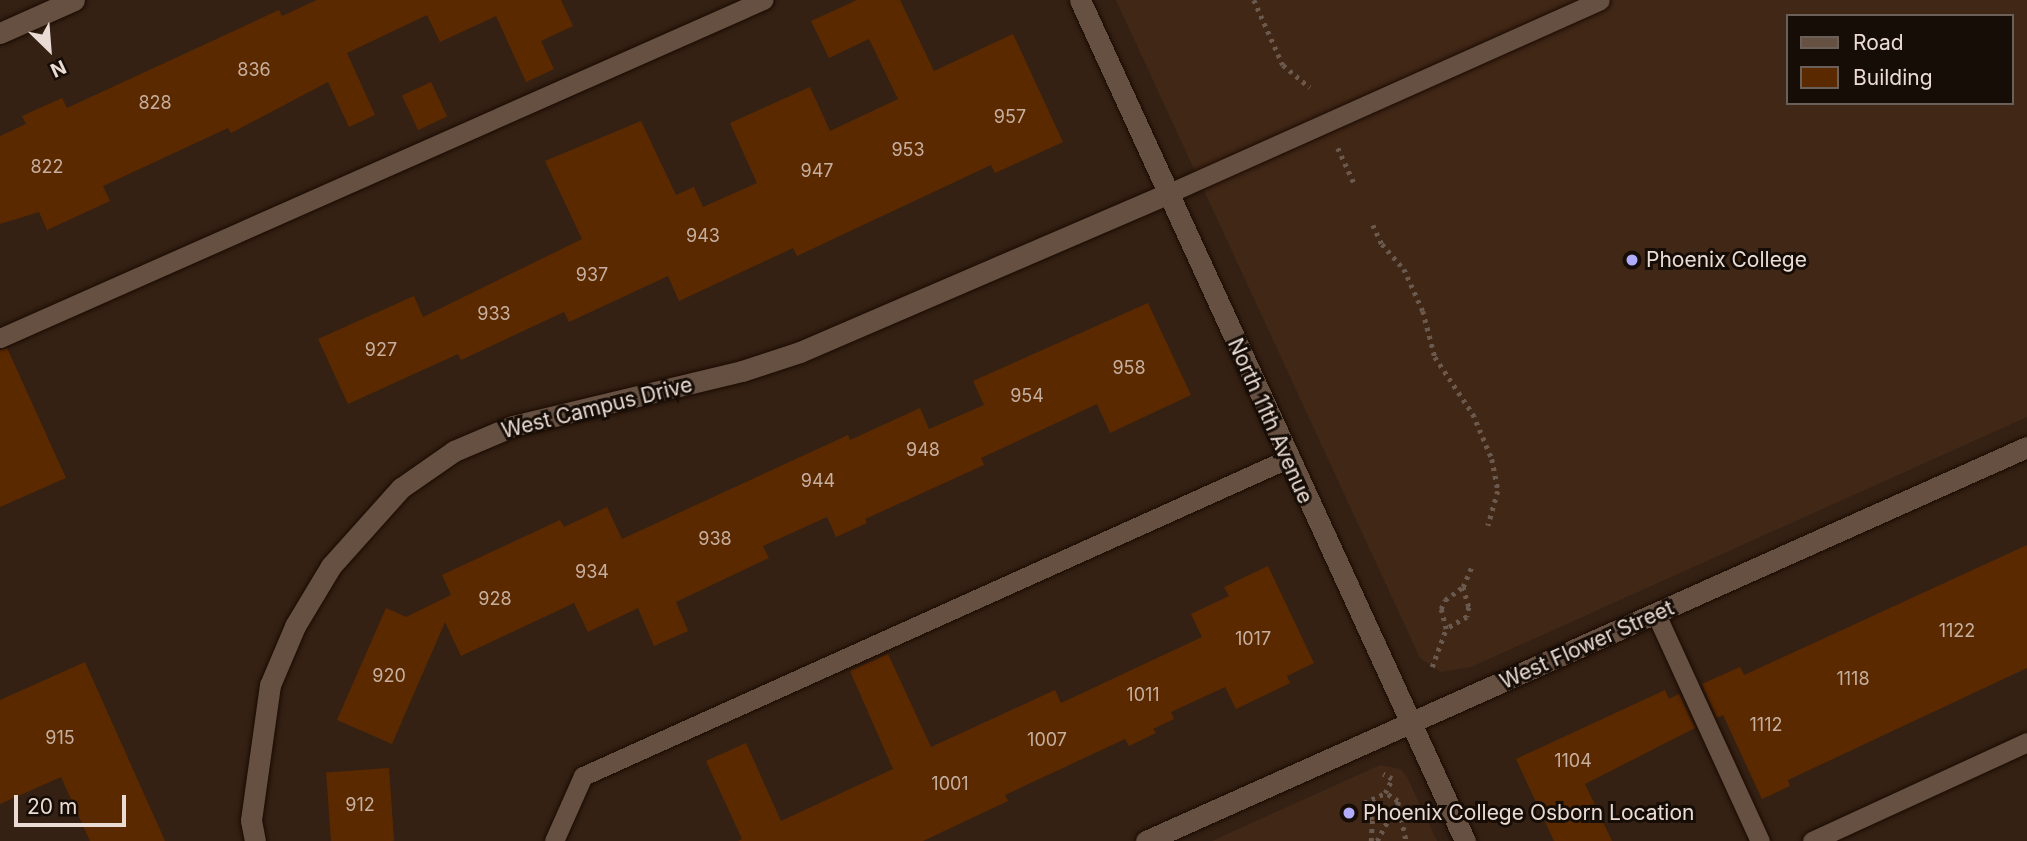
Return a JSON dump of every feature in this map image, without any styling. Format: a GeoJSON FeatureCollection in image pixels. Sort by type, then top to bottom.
{"type":"FeatureCollection","features":[{"type":"Feature","properties":{"kind":"street"},"geometry":{"type":"LineString","coordinates":[[0,33],[74,0]]}},
{"type":"Feature","properties":{"kind":"street","name":"North 11th Avenue"},"geometry":{"type":"LineString","coordinates":[[1080,0],[1287,459],[1465,841]]}},
{"type":"Feature","properties":{"kind":"street","name":"West Campus Drive"},"geometry":{"type":"LineString","coordinates":[[254,841],[251,820],[270,685],[295,626],[331,566],[401,488],[454,451],[513,426],[742,371],[800,352],[1167,194]]}},
{"type":"Feature","properties":{"kind":"street","name":"West Flower Street"},"geometry":{"type":"LineString","coordinates":[[1146,841],[2027,447]]}},
{"type":"Feature","properties":{"kind":"lane"},"geometry":{"type":"LineString","coordinates":[[0,338],[763,0]]}},
{"type":"Feature","properties":{"kind":"lane"},"geometry":{"type":"LineString","coordinates":[[1167,194],[1600,0]]}},
{"type":"Feature","properties":{"kind":"lane"},"geometry":{"type":"LineString","coordinates":[[554,841],[583,776],[1287,459]]}},
{"type":"Feature","properties":{"kind":"lane"},"geometry":{"type":"LineString","coordinates":[[1656,614],[1760,841]]}},
{"type":"Feature","properties":{"kind":"lane"},"geometry":{"type":"LineString","coordinates":[[1812,841],[2027,742]]}},
{"type":"Feature","properties":{"kind":"path"},"geometry":{"type":"LineString","coordinates":[[1254,0],[1283,65],[1310,88]]}},
{"type":"Feature","properties":{"kind":"path"},"geometry":{"type":"LineString","coordinates":[[1338,148],[1355,185]]}},
{"type":"Feature","properties":{"kind":"path"},"geometry":{"type":"LineString","coordinates":[[1373,225],[1382,244],[1404,269],[1423,311],[1435,357],[1473,414],[1492,459],[1498,491],[1488,526]]}},
{"type":"Feature","properties":{"kind":"path"},"geometry":{"type":"LineString","coordinates":[[1433,667],[1446,629],[1441,609],[1445,600],[1463,587],[1472,566]]}},
{"type":"Feature","properties":{"kind":"path"},"geometry":{"type":"LineString","coordinates":[[1446,629],[1467,617],[1469,607],[1463,587]]}},
{"type":"Feature","properties":{"kind":"path"},"geometry":{"type":"LineString","coordinates":[[1371,841],[1372,820],[1364,803],[1385,793],[1392,779],[1383,774]]}},
{"type":"Feature","properties":{"kind":"path"},"geometry":{"type":"LineString","coordinates":[[1385,793],[1398,801],[1406,841]]}},
{"type":"Feature","properties":{"kind":"path"},"geometry":{"type":"LineString","coordinates":[[1377,841],[1398,801]]}},
{"type":"Feature","properties":{"kind":"shaded area","name":"Phoenix College"},"geometry":{"type":"Polygon","coordinates":[[[1116,0],[2027,0],[2027,417],[1471,667],[1441,672],[1420,658],[1116,0]]]}},
{"type":"Feature","properties":{"kind":"shaded area","name":"Phoenix College Osborn Location"},"geometry":{"type":"Polygon","coordinates":[[[1380,765],[1401,769],[1407,777],[1437,841],[1212,841],[1380,765]]]}},
{"type":"Feature","properties":{"kind":"building"},"geometry":{"type":"Polygon","coordinates":[[[317,0],[561,0],[573,26],[541,41],[554,69],[526,82],[496,16],[440,42],[427,15],[347,53],[375,115],[349,127],[328,82],[231,133],[228,128],[103,186],[110,201],[47,230],[39,212],[0,224],[0,136],[26,124],[22,116],[62,98],[67,108],[279,10],[282,16],[317,0]]]}},
{"type":"Feature","properties":{"kind":"building"},"geometry":{"type":"Polygon","coordinates":[[[857,0],[900,0],[934,71],[1013,34],[1063,142],[995,173],[991,165],[797,256],[793,248],[679,301],[668,276],[569,322],[564,312],[461,360],[458,354],[348,404],[318,339],[414,296],[423,317],[582,239],[545,161],[641,121],[676,195],[694,187],[703,207],[757,183],[730,123],[810,87],[830,131],[898,99],[869,39],[829,58],[811,21],[857,0]]]}},
{"type":"Feature","properties":{"kind":"building"},"geometry":{"type":"Polygon","coordinates":[[[431,82],[447,116],[418,130],[402,96],[431,82]]]}},
{"type":"Feature","properties":{"kind":"building"},"geometry":{"type":"Polygon","coordinates":[[[1148,303],[1191,395],[1110,433],[1097,404],[981,458],[984,465],[865,519],[867,523],[836,537],[827,517],[763,546],[769,558],[676,602],[688,631],[654,646],[638,608],[588,632],[574,603],[461,656],[445,622],[392,744],[337,720],[386,608],[406,617],[451,595],[442,575],[560,520],[564,527],[607,507],[622,539],[848,435],[850,440],[920,408],[929,429],[984,405],[973,381],[1148,303]]]}},
{"type":"Feature","properties":{"kind":"building"},"geometry":{"type":"Polygon","coordinates":[[[7,348],[66,478],[0,507],[0,350],[7,348]]]}},
{"type":"Feature","properties":{"kind":"building"},"geometry":{"type":"Polygon","coordinates":[[[2027,545],[2027,668],[1788,780],[1790,786],[1762,799],[1723,715],[1717,718],[1702,684],[1740,667],[1744,675],[2027,545]]]}},
{"type":"Feature","properties":{"kind":"building"},"geometry":{"type":"Polygon","coordinates":[[[1268,566],[1314,663],[1287,676],[1290,683],[1236,709],[1225,687],[1171,712],[1174,719],[1153,729],[1156,733],[1129,746],[1125,739],[1005,795],[1008,801],[923,841],[738,841],[742,839],[706,761],[746,743],[781,821],[893,769],[850,671],[888,654],[931,747],[1055,690],[1061,703],[1202,637],[1191,614],[1229,596],[1224,587],[1268,566]]]}},
{"type":"Feature","properties":{"kind":"building"},"geometry":{"type":"Polygon","coordinates":[[[85,662],[165,841],[90,841],[61,777],[0,804],[0,700],[85,662]]]}},
{"type":"Feature","properties":{"kind":"building"},"geometry":{"type":"Polygon","coordinates":[[[1665,690],[1669,699],[1679,694],[1695,728],[1585,784],[1612,841],[1554,841],[1516,759],[1665,690]]]}},
{"type":"Feature","properties":{"kind":"building"},"geometry":{"type":"Polygon","coordinates":[[[389,768],[394,841],[331,841],[326,772],[389,768]]]}},
{"type":"Feature","properties":{"kind":"place","name":"Phoenix College"},"geometry":{"type":"Point","coordinates":[1632,260]}},
{"type":"Feature","properties":{"kind":"place","name":"Phoenix College Osborn Location"},"geometry":{"type":"Point","coordinates":[1349,813]}}]}
